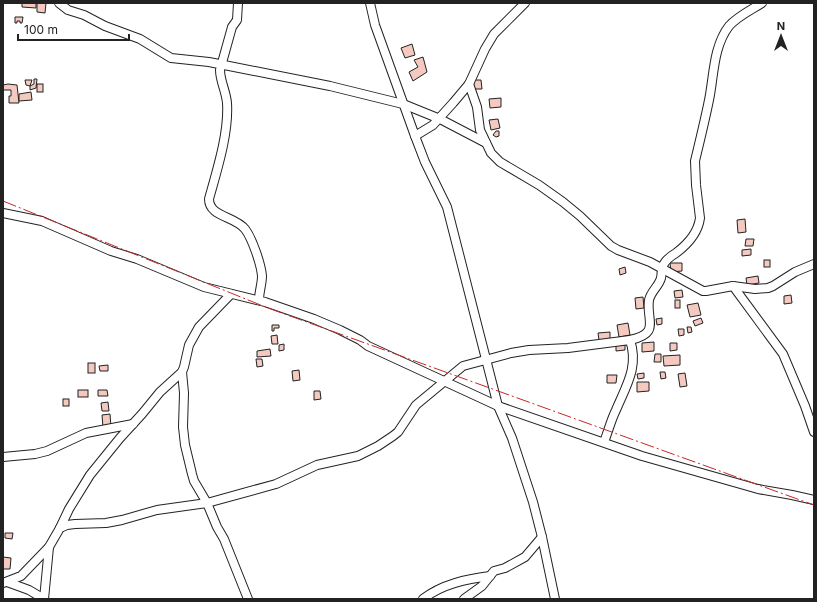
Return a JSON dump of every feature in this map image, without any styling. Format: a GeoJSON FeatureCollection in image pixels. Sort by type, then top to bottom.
{"type":"FeatureCollection","features":[{"type":"Feature","properties":{"kind":"street"},"geometry":{"type":"LineString","coordinates":[[59,3],[68,10],[84,15],[105,26],[140,39],[171,58],[209,62],[330,86],[403,104],[440,119],[486,143]]}},
{"type":"Feature","properties":{"kind":"street"},"geometry":{"type":"LineString","coordinates":[[238,3],[237,20],[232,27],[220,65],[220,76],[226,98],[227,110],[223,146],[209,203],[211,208],[216,212],[237,221],[249,236],[261,268],[262,279],[259,300]]}},
{"type":"Feature","properties":{"kind":"street"},"geometry":{"type":"LineString","coordinates":[[370,3],[375,25],[415,136],[425,162],[447,207],[498,406],[512,438],[533,502],[555,599]]}},
{"type":"Feature","properties":{"kind":"street"},"geometry":{"type":"LineString","coordinates":[[415,136],[440,119],[469,84],[485,49],[494,34],[524,3]]}},
{"type":"Feature","properties":{"kind":"street"},"geometry":{"type":"LineString","coordinates":[[60,528],[75,524],[106,523],[157,510],[207,503],[276,484],[310,468],[353,458],[378,446],[398,432],[416,405],[446,382],[463,366],[529,350],[568,348],[630,340],[646,334],[649,329],[650,297],[661,279],[663,264],[690,240],[699,224],[700,218],[695,165],[711,91],[714,61],[725,33],[730,26],[736,20],[762,3]]}},
{"type":"Feature","properties":{"kind":"street"},"geometry":{"type":"LineString","coordinates":[[469,84],[477,106],[479,126],[491,153],[500,162],[539,185],[563,202],[611,246],[618,250],[650,262],[680,277],[703,291],[733,286],[755,289],[768,288],[796,272],[814,264]]}},
{"type":"Feature","properties":{"kind":"street"},"geometry":{"type":"LineString","coordinates":[[3,213],[42,221],[111,251],[137,259],[208,288],[259,300],[328,324],[356,338],[368,346],[498,406],[642,456],[758,489],[792,494],[814,500]]}},
{"type":"Feature","properties":{"kind":"street"},"geometry":{"type":"LineString","coordinates":[[733,286],[783,354],[805,406],[814,432]]}},
{"type":"Feature","properties":{"kind":"street"},"geometry":{"type":"LineString","coordinates":[[5,582],[21,576],[49,547],[69,509],[90,475],[160,392],[182,372],[186,362],[189,345],[198,327],[231,294]]}},
{"type":"Feature","properties":{"kind":"street"},"geometry":{"type":"LineString","coordinates":[[633,350],[640,337]]}},
{"type":"Feature","properties":{"kind":"street"},"geometry":{"type":"LineString","coordinates":[[604,442],[631,376],[633,350],[630,340]]}},
{"type":"Feature","properties":{"kind":"street"},"geometry":{"type":"LineString","coordinates":[[182,372],[184,393],[183,427],[185,445],[194,481],[207,503],[213,519],[224,539],[248,599]]}},
{"type":"Feature","properties":{"kind":"street"},"geometry":{"type":"LineString","coordinates":[[3,457],[35,454],[48,451],[86,433],[134,424]]}},
{"type":"Feature","properties":{"kind":"street"},"geometry":{"type":"LineString","coordinates":[[464,599],[482,586],[494,571],[505,568],[525,557],[542,537]]}},
{"type":"Feature","properties":{"kind":"street"},"geometry":{"type":"LineString","coordinates":[[5,582],[29,590],[44,599],[49,547]]}},
{"type":"Feature","properties":{"kind":"street"},"geometry":{"type":"LineString","coordinates":[[424,599],[431,593],[466,580],[490,576]]}},
{"type":"Feature","properties":{"kind":"building"},"geometry":{"type":"Polygon","coordinates":[[[22,3],[36,3],[36,8],[22,7],[22,3]]]}},
{"type":"Feature","properties":{"kind":"building"},"geometry":{"type":"Polygon","coordinates":[[[37,3],[46,3],[45,13],[37,12],[37,3]]]}},
{"type":"Feature","properties":{"kind":"building"},"geometry":{"type":"Polygon","coordinates":[[[15,17],[23,17],[22,23],[17,21],[17,23],[15,23],[15,17]]]}},
{"type":"Feature","properties":{"kind":"building"},"geometry":{"type":"Polygon","coordinates":[[[412,44],[415,55],[405,58],[401,48],[412,44]]]}},
{"type":"Feature","properties":{"kind":"building"},"geometry":{"type":"Polygon","coordinates":[[[423,57],[427,72],[413,81],[409,72],[418,67],[414,60],[423,57]]]}},
{"type":"Feature","properties":{"kind":"building"},"geometry":{"type":"Polygon","coordinates":[[[34,79],[37,79],[36,88],[30,90],[30,86],[34,84],[34,79]]]}},
{"type":"Feature","properties":{"kind":"building"},"geometry":{"type":"Polygon","coordinates":[[[25,80],[32,80],[30,86],[26,85],[25,80]]]}},
{"type":"Feature","properties":{"kind":"building"},"geometry":{"type":"Polygon","coordinates":[[[473,80],[481,80],[482,89],[473,89],[473,80]]]}},
{"type":"Feature","properties":{"kind":"building"},"geometry":{"type":"Polygon","coordinates":[[[37,84],[43,84],[43,92],[37,92],[37,84]]]}},
{"type":"Feature","properties":{"kind":"building"},"geometry":{"type":"Polygon","coordinates":[[[3,85],[17,85],[19,103],[9,103],[11,90],[3,90],[3,85]]]}},
{"type":"Feature","properties":{"kind":"building"},"geometry":{"type":"Polygon","coordinates":[[[31,92],[32,100],[19,101],[19,94],[31,92]]]}},
{"type":"Feature","properties":{"kind":"building"},"geometry":{"type":"Polygon","coordinates":[[[501,98],[501,107],[490,108],[489,99],[501,98]]]}},
{"type":"Feature","properties":{"kind":"building"},"geometry":{"type":"Polygon","coordinates":[[[498,119],[500,128],[491,130],[489,120],[498,119]]]}},
{"type":"Feature","properties":{"kind":"building"},"geometry":{"type":"Polygon","coordinates":[[[496,131],[499,131],[499,136],[496,137],[493,135],[496,131]]]}},
{"type":"Feature","properties":{"kind":"building"},"geometry":{"type":"Polygon","coordinates":[[[745,219],[746,232],[738,233],[737,220],[745,219]]]}},
{"type":"Feature","properties":{"kind":"building"},"geometry":{"type":"Polygon","coordinates":[[[746,239],[754,239],[753,246],[745,246],[746,239]]]}},
{"type":"Feature","properties":{"kind":"building"},"geometry":{"type":"Polygon","coordinates":[[[751,249],[751,255],[742,256],[742,250],[751,249]]]}},
{"type":"Feature","properties":{"kind":"building"},"geometry":{"type":"Polygon","coordinates":[[[764,260],[770,260],[770,267],[764,267],[764,260]]]}},
{"type":"Feature","properties":{"kind":"building"},"geometry":{"type":"Polygon","coordinates":[[[670,263],[682,263],[682,271],[671,272],[670,263]]]}},
{"type":"Feature","properties":{"kind":"building"},"geometry":{"type":"Polygon","coordinates":[[[625,267],[626,273],[620,275],[619,269],[625,267]]]}},
{"type":"Feature","properties":{"kind":"building"},"geometry":{"type":"Polygon","coordinates":[[[758,276],[759,283],[747,285],[746,278],[758,276]]]}},
{"type":"Feature","properties":{"kind":"building"},"geometry":{"type":"Polygon","coordinates":[[[682,290],[683,297],[675,298],[674,291],[682,290]]]}},
{"type":"Feature","properties":{"kind":"building"},"geometry":{"type":"Polygon","coordinates":[[[791,295],[792,303],[784,304],[784,296],[791,295]]]}},
{"type":"Feature","properties":{"kind":"building"},"geometry":{"type":"Polygon","coordinates":[[[643,297],[644,308],[636,309],[635,298],[643,297]]]}},
{"type":"Feature","properties":{"kind":"building"},"geometry":{"type":"Polygon","coordinates":[[[675,300],[680,300],[680,308],[675,308],[675,300]]]}},
{"type":"Feature","properties":{"kind":"building"},"geometry":{"type":"Polygon","coordinates":[[[698,303],[701,315],[690,317],[687,305],[698,303]]]}},
{"type":"Feature","properties":{"kind":"building"},"geometry":{"type":"Polygon","coordinates":[[[662,318],[662,324],[657,325],[656,319],[662,318]]]}},
{"type":"Feature","properties":{"kind":"building"},"geometry":{"type":"Polygon","coordinates":[[[701,318],[703,323],[695,326],[693,321],[701,318]]]}},
{"type":"Feature","properties":{"kind":"building"},"geometry":{"type":"Polygon","coordinates":[[[628,323],[630,335],[619,337],[617,325],[628,323]]]}},
{"type":"Feature","properties":{"kind":"building"},"geometry":{"type":"Polygon","coordinates":[[[272,325],[279,325],[279,328],[274,328],[274,331],[272,331],[272,325]]]}},
{"type":"Feature","properties":{"kind":"building"},"geometry":{"type":"Polygon","coordinates":[[[687,327],[691,327],[692,332],[688,333],[687,327]]]}},
{"type":"Feature","properties":{"kind":"building"},"geometry":{"type":"Polygon","coordinates":[[[678,329],[684,329],[684,335],[679,336],[678,329]]]}},
{"type":"Feature","properties":{"kind":"building"},"geometry":{"type":"Polygon","coordinates":[[[610,332],[610,339],[599,340],[598,333],[610,332]]]}},
{"type":"Feature","properties":{"kind":"building"},"geometry":{"type":"Polygon","coordinates":[[[277,335],[278,344],[272,344],[271,336],[277,335]]]}},
{"type":"Feature","properties":{"kind":"building"},"geometry":{"type":"Polygon","coordinates":[[[654,342],[654,351],[642,352],[642,343],[654,342]]]}},
{"type":"Feature","properties":{"kind":"building"},"geometry":{"type":"Polygon","coordinates":[[[670,343],[677,343],[677,350],[670,351],[670,343]]]}},
{"type":"Feature","properties":{"kind":"building"},"geometry":{"type":"Polygon","coordinates":[[[284,344],[284,350],[279,351],[279,345],[284,344]]]}},
{"type":"Feature","properties":{"kind":"building"},"geometry":{"type":"Polygon","coordinates":[[[616,344],[625,344],[625,350],[616,351],[616,344]]]}},
{"type":"Feature","properties":{"kind":"building"},"geometry":{"type":"Polygon","coordinates":[[[270,349],[271,356],[257,357],[257,351],[270,349]]]}},
{"type":"Feature","properties":{"kind":"building"},"geometry":{"type":"Polygon","coordinates":[[[655,354],[661,354],[661,362],[654,362],[655,354]]]}},
{"type":"Feature","properties":{"kind":"building"},"geometry":{"type":"Polygon","coordinates":[[[680,355],[680,365],[664,366],[663,356],[680,355]]]}},
{"type":"Feature","properties":{"kind":"building"},"geometry":{"type":"Polygon","coordinates":[[[256,359],[262,359],[263,366],[257,367],[256,359]]]}},
{"type":"Feature","properties":{"kind":"building"},"geometry":{"type":"Polygon","coordinates":[[[88,363],[95,363],[95,373],[88,373],[88,363]]]}},
{"type":"Feature","properties":{"kind":"building"},"geometry":{"type":"Polygon","coordinates":[[[108,365],[108,371],[100,371],[99,366],[108,365]]]}},
{"type":"Feature","properties":{"kind":"building"},"geometry":{"type":"Polygon","coordinates":[[[299,370],[300,380],[293,381],[292,371],[299,370]]]}},
{"type":"Feature","properties":{"kind":"building"},"geometry":{"type":"Polygon","coordinates":[[[660,372],[665,372],[666,378],[661,379],[660,372]]]}},
{"type":"Feature","properties":{"kind":"building"},"geometry":{"type":"Polygon","coordinates":[[[644,373],[644,378],[638,379],[637,374],[644,373]]]}},
{"type":"Feature","properties":{"kind":"building"},"geometry":{"type":"Polygon","coordinates":[[[685,373],[687,386],[680,387],[678,374],[685,373]]]}},
{"type":"Feature","properties":{"kind":"building"},"geometry":{"type":"Polygon","coordinates":[[[607,375],[617,375],[616,383],[607,383],[607,375]]]}},
{"type":"Feature","properties":{"kind":"building"},"geometry":{"type":"Polygon","coordinates":[[[637,382],[649,382],[649,391],[637,392],[637,382]]]}},
{"type":"Feature","properties":{"kind":"building"},"geometry":{"type":"Polygon","coordinates":[[[78,390],[88,390],[88,397],[78,397],[78,390]]]}},
{"type":"Feature","properties":{"kind":"building"},"geometry":{"type":"Polygon","coordinates":[[[98,390],[107,390],[108,396],[98,396],[98,390]]]}},
{"type":"Feature","properties":{"kind":"building"},"geometry":{"type":"Polygon","coordinates":[[[314,391],[320,391],[321,399],[314,400],[314,391]]]}},
{"type":"Feature","properties":{"kind":"building"},"geometry":{"type":"Polygon","coordinates":[[[63,399],[69,399],[69,406],[63,406],[63,399]]]}},
{"type":"Feature","properties":{"kind":"building"},"geometry":{"type":"Polygon","coordinates":[[[108,402],[109,411],[102,411],[101,403],[108,402]]]}},
{"type":"Feature","properties":{"kind":"building"},"geometry":{"type":"Polygon","coordinates":[[[110,414],[111,427],[103,428],[102,415],[110,414]]]}},
{"type":"Feature","properties":{"kind":"building"},"geometry":{"type":"Polygon","coordinates":[[[5,533],[13,533],[12,539],[5,538],[5,533]]]}},
{"type":"Feature","properties":{"kind":"building"},"geometry":{"type":"Polygon","coordinates":[[[3,557],[11,558],[10,569],[3,569],[3,557]]]}},
{"type":"Feature","properties":{"kind":"power"},"geometry":{"type":"LineString","coordinates":[[3,201],[268,308],[814,505]]}}]}
